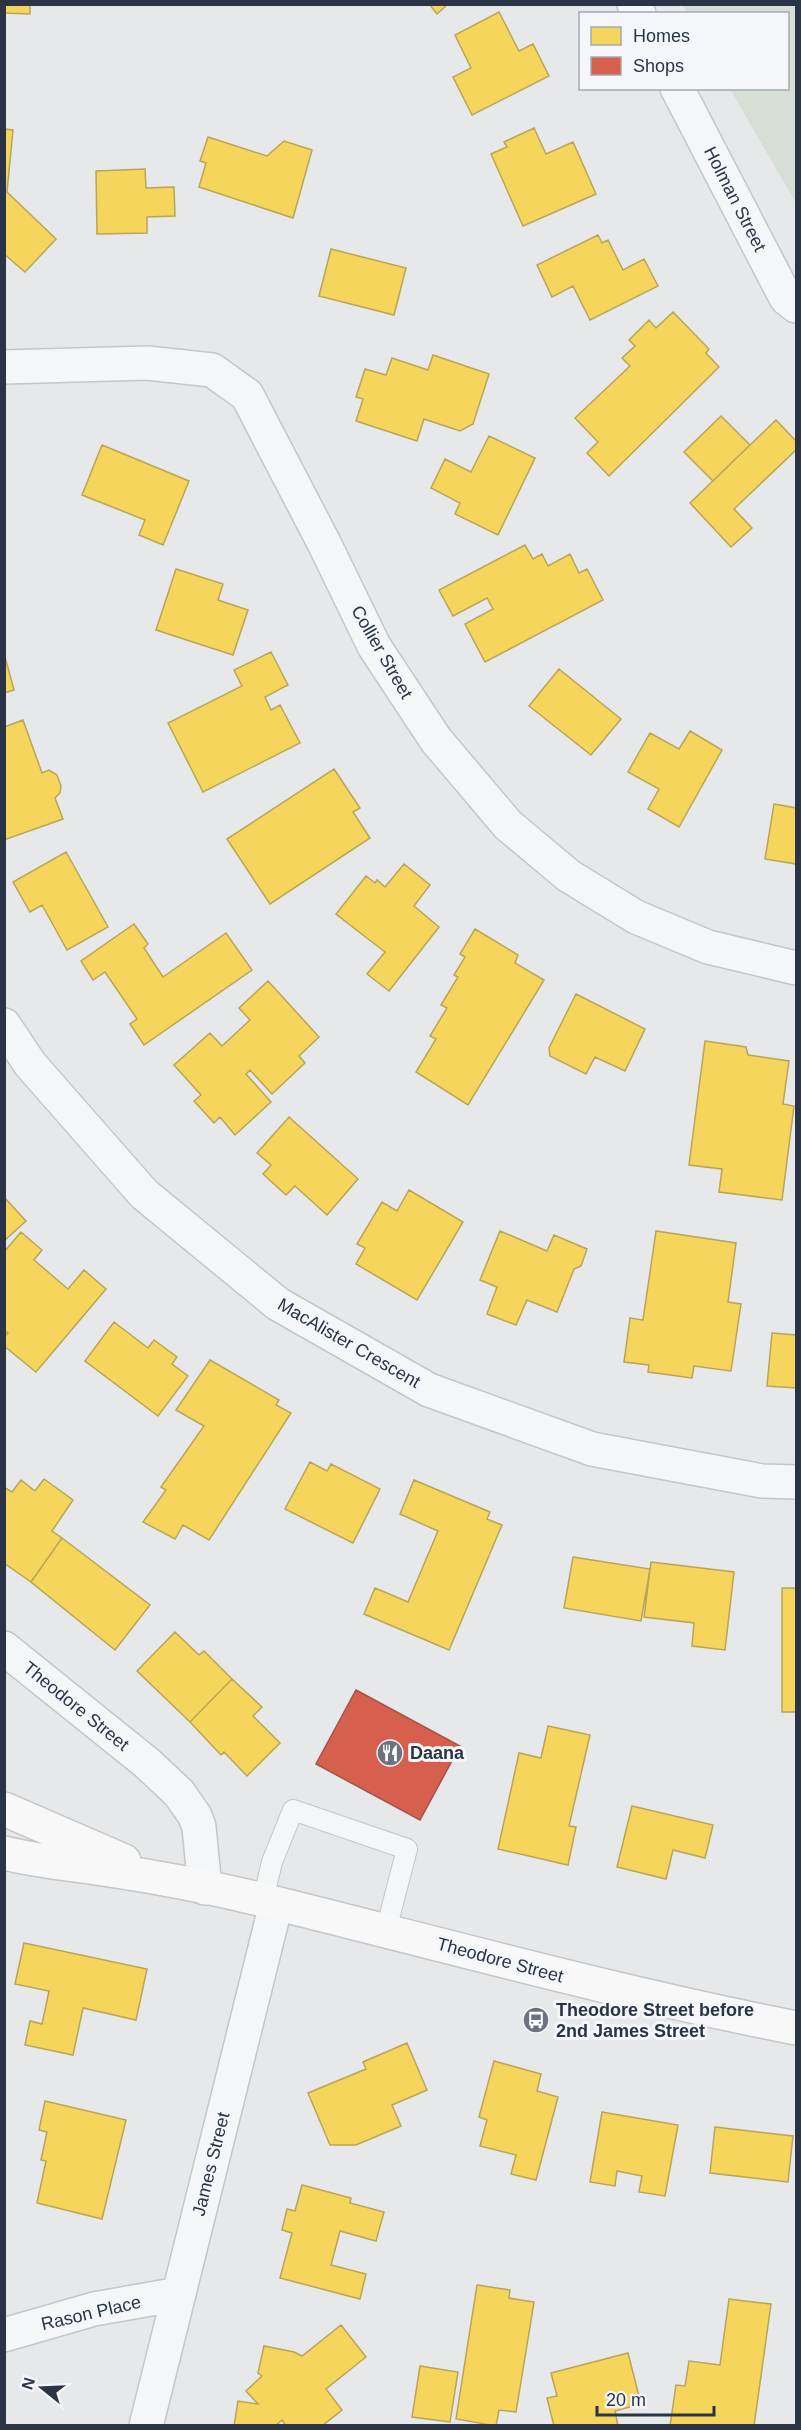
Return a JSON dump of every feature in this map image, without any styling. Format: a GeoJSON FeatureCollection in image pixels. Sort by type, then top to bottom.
{"type":"FeatureCollection","features":[{"type":"Feature","properties":{"kind":"main road","name":"Theodore Street"},"geometry":{"type":"LineString","coordinates":[[4,1809],[163,1878]]}},
{"type":"Feature","properties":{"kind":"main road","name":"Theodore Street"},"geometry":{"type":"LineString","coordinates":[[4,1853],[163,1878],[386,1930],[593,1984],[796,2028]]}},
{"type":"Feature","properties":{"kind":"street","name":"Holman Street"},"geometry":{"type":"LineString","coordinates":[[678,90],[786,298],[796,306]]}},
{"type":"Feature","properties":{"kind":"street","name":"Collier Street"},"geometry":{"type":"LineString","coordinates":[[4,367],[147,363],[212,370],[247,395],[325,545],[374,646],[436,740],[508,825],[569,876],[636,917],[703,945],[796,968]]}},
{"type":"Feature","properties":{"kind":"street","name":"MacAlister Crescent"},"geometry":{"type":"LineString","coordinates":[[4,1025],[30,1064],[144,1194],[278,1304],[429,1390],[584,1447],[762,1481],[796,1482]]}},
{"type":"Feature","properties":{"kind":"street","name":"Theodore Street"},"geometry":{"type":"LineString","coordinates":[[4,1648],[147,1763],[179,1793],[195,1816],[199,1827],[205,1888]]}},
{"type":"Feature","properties":{"kind":"street","name":"James Street"},"geometry":{"type":"LineString","coordinates":[[146,2426],[179,2294],[269,1902]]}},
{"type":"Feature","properties":{"kind":"street","name":"Rason Place"},"geometry":{"type":"LineString","coordinates":[[4,2335],[94,2308],[179,2294]]}},
{"type":"Feature","properties":{"kind":"lane"},"geometry":{"type":"LineString","coordinates":[[269,1902],[272,1862],[293,1809],[407,1849],[386,1930]]}},
{"type":"Feature","properties":{"kind":"shaded area"},"geometry":{"type":"Polygon","coordinates":[[[682,5],[796,5],[796,203],[731,90],[789,90],[789,12],[686,12],[682,5]]]}},
{"type":"Feature","properties":{"kind":"building: Homes"},"geometry":{"type":"Polygon","coordinates":[[[4,4],[30,4],[30,14],[4,13],[4,4]]]}},
{"type":"Feature","properties":{"kind":"building: Homes"},"geometry":{"type":"Polygon","coordinates":[[[429,4],[448,4],[437,14],[429,4]]]}},
{"type":"Feature","properties":{"kind":"building: Homes"},"geometry":{"type":"Polygon","coordinates":[[[499,12],[519,51],[533,44],[549,76],[472,115],[453,77],[471,68],[455,35],[499,12]]]}},
{"type":"Feature","properties":{"kind":"building: Homes"},"geometry":{"type":"Polygon","coordinates":[[[534,128],[546,154],[573,142],[596,194],[523,226],[491,154],[507,147],[504,142],[534,128]]]}},
{"type":"Feature","properties":{"kind":"building: Homes"},"geometry":{"type":"Polygon","coordinates":[[[4,129],[13,130],[7,192],[56,239],[25,272],[4,254],[4,129]]]}},
{"type":"Feature","properties":{"kind":"building: Homes"},"geometry":{"type":"Polygon","coordinates":[[[208,137],[267,156],[284,141],[312,150],[293,218],[199,187],[206,163],[200,161],[208,137]]]}},
{"type":"Feature","properties":{"kind":"building: Homes"},"geometry":{"type":"Polygon","coordinates":[[[145,169],[146,188],[174,187],[175,216],[147,217],[147,233],[97,234],[96,171],[145,169]]]}},
{"type":"Feature","properties":{"kind":"building: Homes"},"geometry":{"type":"Polygon","coordinates":[[[598,235],[602,243],[608,240],[623,270],[644,259],[658,286],[590,320],[573,286],[552,297],[537,265],[598,235]]]}},
{"type":"Feature","properties":{"kind":"building: Homes"},"geometry":{"type":"Polygon","coordinates":[[[331,249],[406,268],[394,315],[319,296],[331,249]]]}},
{"type":"Feature","properties":{"kind":"building: Homes"},"geometry":{"type":"Polygon","coordinates":[[[673,312],[709,349],[706,353],[719,367],[609,476],[587,453],[598,442],[575,418],[630,366],[622,358],[635,346],[629,340],[649,320],[656,328],[673,312]]]}},
{"type":"Feature","properties":{"kind":"building: Homes"},"geometry":{"type":"Polygon","coordinates":[[[433,355],[489,374],[473,424],[460,431],[424,419],[417,441],[356,421],[363,399],[356,397],[365,369],[386,375],[392,358],[428,370],[433,355]]]}},
{"type":"Feature","properties":{"kind":"building: Homes"},"geometry":{"type":"Polygon","coordinates":[[[721,416],[750,445],[713,481],[684,452],[721,416]]]}},
{"type":"Feature","properties":{"kind":"building: Homes"},"geometry":{"type":"Polygon","coordinates":[[[776,420],[796,441],[796,450],[734,509],[752,528],[731,547],[690,503],[776,420]]]}},
{"type":"Feature","properties":{"kind":"building: Homes"},"geometry":{"type":"Polygon","coordinates":[[[489,436],[535,458],[498,535],[455,514],[460,503],[431,488],[445,459],[471,472],[489,436]]]}},
{"type":"Feature","properties":{"kind":"building: Homes"},"geometry":{"type":"Polygon","coordinates":[[[102,445],[189,481],[163,545],[139,535],[145,520],[82,495],[102,445]]]}},
{"type":"Feature","properties":{"kind":"building: Homes"},"geometry":{"type":"Polygon","coordinates":[[[525,545],[533,559],[542,554],[548,566],[570,554],[579,573],[587,569],[603,600],[485,662],[465,624],[493,609],[487,598],[453,616],[439,590],[525,545]]]}},
{"type":"Feature","properties":{"kind":"building: Homes"},"geometry":{"type":"Polygon","coordinates":[[[176,569],[223,584],[218,600],[248,610],[233,655],[156,630],[176,569]]]}},
{"type":"Feature","properties":{"kind":"building: Homes"},"geometry":{"type":"Polygon","coordinates":[[[271,652],[288,685],[265,697],[271,710],[280,705],[300,743],[203,792],[168,723],[242,686],[234,670],[271,652]]]}},
{"type":"Feature","properties":{"kind":"building: Homes"},"geometry":{"type":"Polygon","coordinates":[[[4,653],[14,690],[4,693],[4,653]]]}},
{"type":"Feature","properties":{"kind":"building: Homes"},"geometry":{"type":"Polygon","coordinates":[[[559,669],[621,719],[591,755],[529,706],[559,669]]]}},
{"type":"Feature","properties":{"kind":"building: Homes"},"geometry":{"type":"Polygon","coordinates":[[[23,720],[42,773],[49,770],[57,775],[61,786],[60,793],[55,798],[63,819],[4,840],[4,727],[23,720]]]}},
{"type":"Feature","properties":{"kind":"building: Homes"},"geometry":{"type":"Polygon","coordinates":[[[690,731],[722,750],[679,827],[648,809],[659,789],[628,772],[650,733],[679,749],[690,731]]]}},
{"type":"Feature","properties":{"kind":"building: Homes"},"geometry":{"type":"Polygon","coordinates":[[[334,769],[360,808],[353,812],[370,838],[270,904],[227,839],[334,769]]]}},
{"type":"Feature","properties":{"kind":"building: Homes"},"geometry":{"type":"Polygon","coordinates":[[[774,804],[796,808],[796,864],[765,859],[774,804]]]}},
{"type":"Feature","properties":{"kind":"building: Homes"},"geometry":{"type":"Polygon","coordinates":[[[66,852],[108,927],[67,950],[42,905],[30,912],[13,882],[66,852]]]}},
{"type":"Feature","properties":{"kind":"building: Homes"},"geometry":{"type":"Polygon","coordinates":[[[404,864],[430,885],[414,906],[439,927],[389,991],[367,974],[385,952],[336,914],[366,876],[375,883],[377,880],[385,887],[404,864]]]}},
{"type":"Feature","properties":{"kind":"building: Homes"},"geometry":{"type":"Polygon","coordinates":[[[134,924],[148,944],[144,948],[163,977],[226,933],[252,970],[144,1045],[130,1024],[137,1019],[105,972],[93,980],[81,961],[134,924]]]}},
{"type":"Feature","properties":{"kind":"building: Homes"},"geometry":{"type":"Polygon","coordinates":[[[475,929],[518,955],[515,963],[544,980],[468,1105],[416,1072],[436,1039],[430,1036],[447,1008],[441,1005],[458,977],[454,975],[465,957],[460,954],[475,929]]]}},
{"type":"Feature","properties":{"kind":"building: Homes"},"geometry":{"type":"Polygon","coordinates":[[[268,981],[319,1037],[299,1056],[305,1063],[272,1094],[250,1070],[246,1074],[271,1102],[235,1135],[220,1117],[214,1123],[194,1101],[201,1095],[174,1065],[210,1033],[222,1046],[250,1020],[239,1008],[268,981]]]}},
{"type":"Feature","properties":{"kind":"building: Homes"},"geometry":{"type":"Polygon","coordinates":[[[576,994],[645,1029],[625,1071],[595,1057],[586,1074],[550,1056],[549,1048],[576,994]]]}},
{"type":"Feature","properties":{"kind":"building: Homes"},"geometry":{"type":"Polygon","coordinates":[[[705,1041],[746,1047],[748,1055],[789,1061],[783,1104],[794,1106],[782,1200],[719,1192],[722,1169],[689,1165],[705,1041]]]}},
{"type":"Feature","properties":{"kind":"building: Homes"},"geometry":{"type":"Polygon","coordinates":[[[289,1117],[358,1179],[327,1215],[295,1186],[286,1195],[263,1174],[271,1165],[257,1153],[289,1117]]]}},
{"type":"Feature","properties":{"kind":"building: Homes"},"geometry":{"type":"Polygon","coordinates":[[[409,1190],[463,1222],[417,1300],[356,1264],[365,1248],[357,1244],[382,1202],[397,1211],[409,1190]]]}},
{"type":"Feature","properties":{"kind":"building: Homes"},"geometry":{"type":"Polygon","coordinates":[[[4,1197],[26,1221],[4,1241],[4,1197]]]}},
{"type":"Feature","properties":{"kind":"building: Homes"},"geometry":{"type":"Polygon","coordinates":[[[500,1231],[547,1251],[554,1235],[587,1249],[581,1266],[574,1269],[557,1312],[527,1300],[516,1325],[487,1314],[497,1287],[480,1280],[500,1231]]]}},
{"type":"Feature","properties":{"kind":"building: Homes"},"geometry":{"type":"Polygon","coordinates":[[[656,1231],[736,1243],[728,1302],[741,1304],[731,1371],[694,1366],[692,1378],[648,1372],[649,1365],[624,1362],[630,1318],[643,1320],[656,1231]]]}},
{"type":"Feature","properties":{"kind":"building: Homes"},"geometry":{"type":"Polygon","coordinates":[[[21,1232],[42,1250],[34,1260],[68,1289],[84,1270],[106,1289],[36,1372],[4,1346],[4,1337],[8,1333],[4,1330],[4,1252],[21,1232]]]}},
{"type":"Feature","properties":{"kind":"building: Homes"},"geometry":{"type":"Polygon","coordinates":[[[114,1322],[148,1348],[154,1340],[177,1357],[172,1364],[188,1376],[158,1416],[85,1361],[114,1322]]]}},
{"type":"Feature","properties":{"kind":"building: Homes"},"geometry":{"type":"Polygon","coordinates":[[[772,1333],[796,1335],[796,1388],[767,1386],[772,1333]]]}},
{"type":"Feature","properties":{"kind":"building: Homes"},"geometry":{"type":"Polygon","coordinates":[[[210,1360],[279,1400],[276,1405],[291,1413],[209,1540],[183,1525],[175,1539],[143,1522],[166,1490],[161,1487],[204,1426],[176,1410],[210,1360]]]}},
{"type":"Feature","properties":{"kind":"building: Homes"},"geometry":{"type":"Polygon","coordinates":[[[310,1462],[327,1471],[331,1464],[380,1489],[353,1543],[285,1509],[310,1462]]]}},
{"type":"Feature","properties":{"kind":"building: Homes"},"geometry":{"type":"Polygon","coordinates":[[[44,1479],[73,1500],[52,1531],[62,1538],[31,1582],[4,1563],[4,1487],[12,1492],[21,1480],[35,1491],[44,1479]]]}},
{"type":"Feature","properties":{"kind":"building: Homes"},"geometry":{"type":"Polygon","coordinates":[[[414,1480],[490,1512],[487,1519],[502,1525],[449,1650],[364,1614],[375,1588],[408,1602],[438,1531],[400,1514],[414,1480]]]}},
{"type":"Feature","properties":{"kind":"building: Homes"},"geometry":{"type":"Polygon","coordinates":[[[62,1538],[150,1605],[115,1650],[31,1582],[62,1538]]]}},
{"type":"Feature","properties":{"kind":"building: Homes"},"geometry":{"type":"Polygon","coordinates":[[[573,1557],[650,1569],[641,1621],[564,1608],[573,1557]]]}},
{"type":"Feature","properties":{"kind":"building: Homes"},"geometry":{"type":"Polygon","coordinates":[[[651,1562],[734,1572],[725,1650],[692,1646],[694,1623],[644,1617],[651,1562]]]}},
{"type":"Feature","properties":{"kind":"building: Homes"},"geometry":{"type":"Polygon","coordinates":[[[782,1588],[796,1588],[796,1712],[782,1712],[782,1588]]]}},
{"type":"Feature","properties":{"kind":"building: Homes"},"geometry":{"type":"Polygon","coordinates":[[[175,1632],[199,1655],[204,1651],[232,1679],[190,1722],[137,1671],[175,1632]]]}},
{"type":"Feature","properties":{"kind":"building: Homes"},"geometry":{"type":"Polygon","coordinates":[[[232,1679],[262,1707],[253,1716],[280,1743],[247,1776],[224,1752],[221,1755],[190,1722],[232,1679]]]}},
{"type":"Feature","properties":{"kind":"building: Homes"},"geometry":{"type":"Polygon","coordinates":[[[548,1726],[590,1735],[569,1826],[576,1827],[568,1865],[498,1849],[519,1753],[541,1758],[548,1726]]]}},
{"type":"Feature","properties":{"kind":"building: Homes"},"geometry":{"type":"Polygon","coordinates":[[[632,1806],[713,1825],[705,1858],[673,1850],[666,1879],[617,1867],[632,1806]]]}},
{"type":"Feature","properties":{"kind":"building: Homes"},"geometry":{"type":"Polygon","coordinates":[[[24,1943],[147,1969],[136,2020],[83,2008],[73,2055],[25,2045],[30,2021],[42,2024],[49,1991],[15,1984],[24,1943]]]}},
{"type":"Feature","properties":{"kind":"building: Homes"},"geometry":{"type":"Polygon","coordinates":[[[407,2043],[427,2090],[392,2105],[401,2126],[356,2145],[330,2145],[308,2093],[366,2069],[363,2062],[407,2043]]]}},
{"type":"Feature","properties":{"kind":"building: Homes"},"geometry":{"type":"Polygon","coordinates":[[[494,2061],[541,2074],[537,2091],[558,2097],[536,2180],[511,2174],[516,2155],[480,2146],[487,2120],[479,2117],[494,2061]]]}},
{"type":"Feature","properties":{"kind":"building: Homes"},"geometry":{"type":"Polygon","coordinates":[[[45,2101],[126,2120],[102,2219],[37,2203],[46,2161],[41,2160],[47,2132],[39,2130],[45,2101]]]}},
{"type":"Feature","properties":{"kind":"building: Homes"},"geometry":{"type":"Polygon","coordinates":[[[602,2112],[678,2125],[665,2196],[639,2192],[642,2176],[617,2171],[615,2186],[590,2182],[602,2112]]]}},
{"type":"Feature","properties":{"kind":"building: Homes"},"geometry":{"type":"Polygon","coordinates":[[[715,2127],[793,2136],[788,2182],[710,2173],[715,2127]]]}},
{"type":"Feature","properties":{"kind":"building: Homes"},"geometry":{"type":"Polygon","coordinates":[[[302,2185],[351,2198],[350,2203],[384,2212],[376,2241],[340,2231],[331,2265],[366,2274],[360,2299],[280,2278],[292,2233],[282,2230],[287,2209],[295,2211],[302,2185]]]}},
{"type":"Feature","properties":{"kind":"building: Homes"},"geometry":{"type":"Polygon","coordinates":[[[477,2285],[510,2290],[509,2298],[534,2302],[516,2412],[499,2410],[496,2426],[456,2419],[477,2285]]]}},
{"type":"Feature","properties":{"kind":"building: Homes"},"geometry":{"type":"Polygon","coordinates":[[[729,2299],[771,2304],[754,2426],[670,2426],[676,2385],[685,2386],[689,2361],[720,2365],[729,2299]]]}},
{"type":"Feature","properties":{"kind":"building: Homes"},"geometry":{"type":"Polygon","coordinates":[[[341,2325],[366,2357],[326,2389],[342,2410],[322,2426],[286,2426],[282,2420],[275,2426],[234,2426],[238,2401],[258,2404],[246,2391],[262,2376],[258,2373],[264,2346],[294,2352],[302,2356],[341,2325]]]}},
{"type":"Feature","properties":{"kind":"building: Homes"},"geometry":{"type":"Polygon","coordinates":[[[628,2353],[641,2404],[615,2411],[618,2426],[554,2426],[547,2398],[557,2396],[551,2373],[628,2353]]]}},
{"type":"Feature","properties":{"kind":"building: Homes"},"geometry":{"type":"Polygon","coordinates":[[[420,2366],[458,2372],[450,2422],[412,2417],[420,2366]]]}},
{"type":"Feature","properties":{"kind":"building: Shops","name":"Daana"},"geometry":{"type":"Polygon","coordinates":[[[356,1690],[460,1746],[420,1820],[316,1764],[356,1690]]]}},
{"type":"Feature","properties":{"kind":"place","name":"Daana"},"geometry":{"type":"Point","coordinates":[390,1753]}},
{"type":"Feature","properties":{"kind":"place","name":"Theodore Street before 2nd James Street"},"geometry":{"type":"Point","coordinates":[536,2020]}}]}
